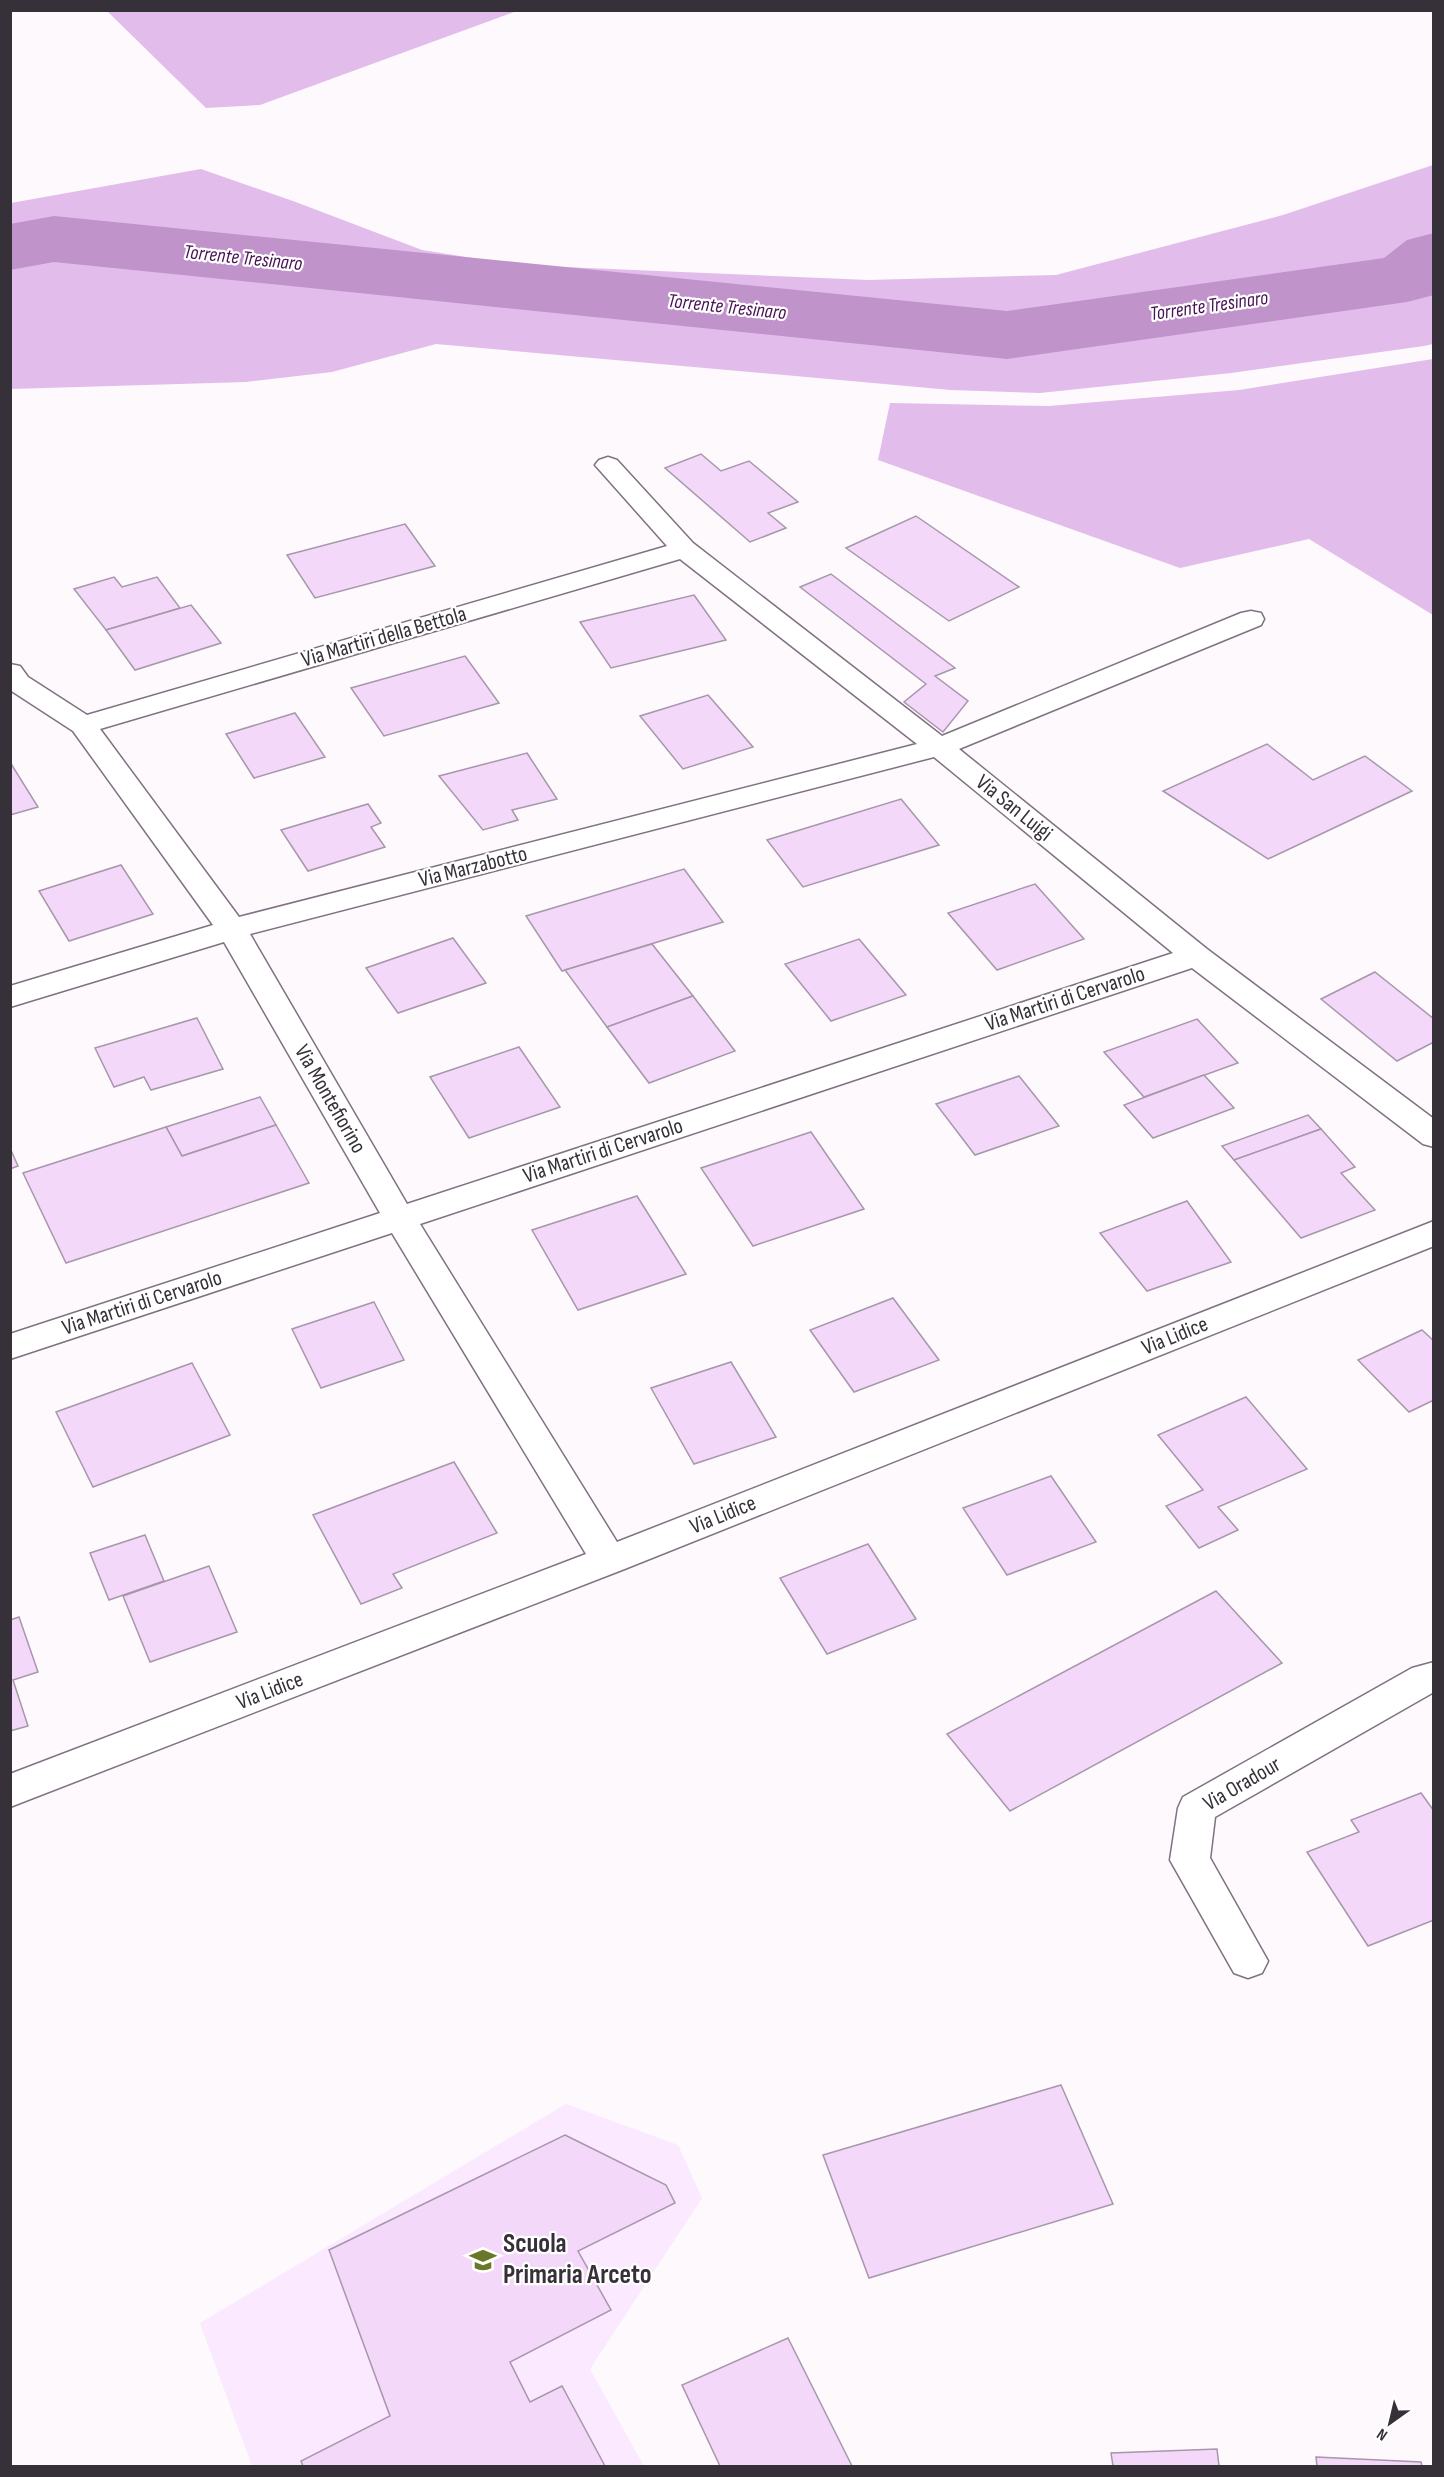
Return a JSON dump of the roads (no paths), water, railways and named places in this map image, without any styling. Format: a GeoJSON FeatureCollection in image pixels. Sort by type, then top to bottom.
{"type":"FeatureCollection","features":[{"type":"Feature","properties":{"kind":"street","name":"Via San Luigi"},"geometry":{"type":"LineString","coordinates":[[608,465],[684,549],[939,747],[1196,956],[1434,1136]]}},
{"type":"Feature","properties":{"kind":"street","name":"Via Martiri della Bettola"},"geometry":{"type":"LineString","coordinates":[[83,725],[684,549]]}},
{"type":"Feature","properties":{"kind":"street","name":"Via Marzabotto"},"geometry":{"type":"LineString","coordinates":[[10,997],[232,928],[939,747],[1251,619]]}},
{"type":"Feature","properties":{"kind":"street","name":"Via Montefiorino"},"geometry":{"type":"LineString","coordinates":[[13,680],[83,725],[232,928],[399,1218],[609,1560]]}},
{"type":"Feature","properties":{"kind":"street","name":"Via Martiri di Cervarolo"},"geometry":{"type":"LineString","coordinates":[[10,1347],[1196,956]]}},
{"type":"Feature","properties":{"kind":"street","name":"Via Lidice"},"geometry":{"type":"LineString","coordinates":[[10,1791],[609,1560],[1434,1233]]}},
{"type":"Feature","properties":{"kind":"street","name":"Via Oradour"},"geometry":{"type":"LineString","coordinates":[[1248,1961],[1190,1860],[1197,1808],[1425,1679],[1434,1677]]}},
{"type":"Feature","properties":{"kind":"waterway","name":"Torrente Tresinaro"},"geometry":{"type":"LineString","coordinates":[[10,247],[54,239],[1007,335],[1407,278],[1434,256]]}},
{"type":"Feature","properties":{"kind":"place","name":"Scuola Primaria Arceto"},"geometry":{"type":"Point","coordinates":[483,2260]}}]}
